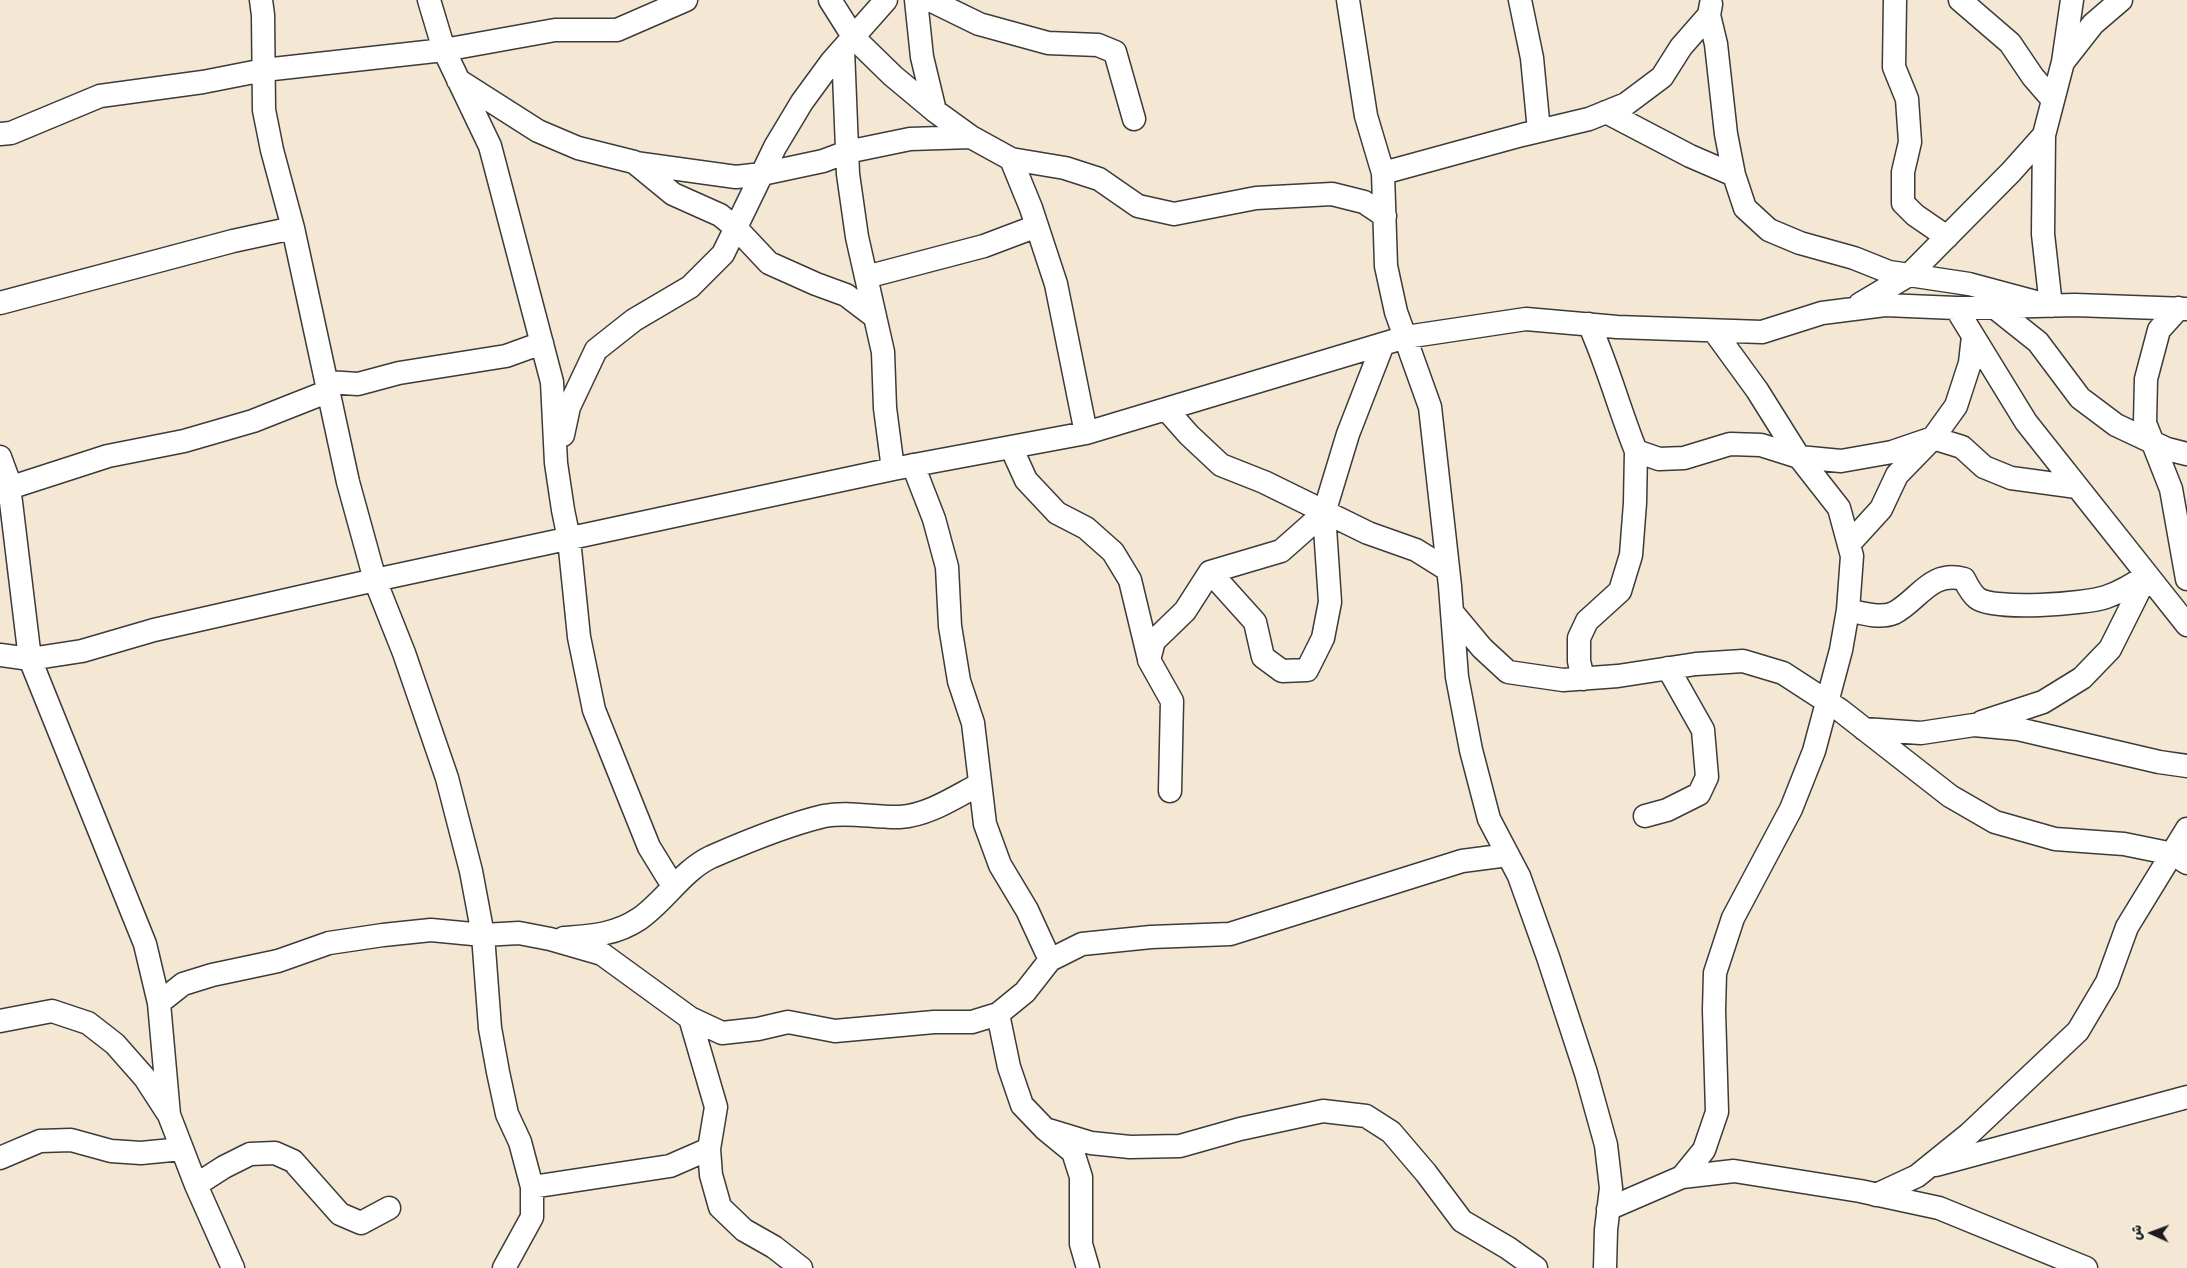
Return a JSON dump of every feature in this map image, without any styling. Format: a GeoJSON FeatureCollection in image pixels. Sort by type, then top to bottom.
{"type":"FeatureCollection","features":[{"type":"Feature","properties":{"kind":"street"},"geometry":{"type":"LineString","coordinates":[[261,0],[263,15],[264,110],[272,150],[293,228],[348,482],[375,580],[404,653],[447,778],[483,935],[490,1028],[498,1072],[507,1114],[520,1142],[532,1187],[532,1217],[504,1268]]}},
{"type":"Feature","properties":{"kind":"street"},"geometry":{"type":"LineString","coordinates":[[429,0],[444,50],[490,146],[552,382],[556,463],[562,510],[569,539],[579,637],[594,710],[649,847],[673,886]]}},
{"type":"Feature","properties":{"kind":"street"},"geometry":{"type":"LineString","coordinates":[[0,134],[11,133],[100,96],[203,82],[264,70],[444,50],[555,30],[617,30],[686,0]]}},
{"type":"Feature","properties":{"kind":"street"},"geometry":{"type":"LineString","coordinates":[[830,0],[848,43],[848,174],[856,228],[883,352],[885,408],[903,467],[934,519],[947,567],[950,626],[959,681],[972,723],[985,824],[1000,865],[1027,910],[1050,960]]}},
{"type":"Feature","properties":{"kind":"street"},"geometry":{"type":"LineString","coordinates":[[556,463],[569,407],[596,350],[634,320],[690,287],[723,254],[775,147],[802,102],[848,43],[886,0]]}},
{"type":"Feature","properties":{"kind":"street"},"geometry":{"type":"LineString","coordinates":[[916,0],[922,57],[935,111]]}},
{"type":"Feature","properties":{"kind":"street"},"geometry":{"type":"LineString","coordinates":[[930,0],[979,24],[1048,43],[1098,45],[1115,52],[1134,119]]}},
{"type":"Feature","properties":{"kind":"street"},"geometry":{"type":"LineString","coordinates":[[1348,0],[1366,116],[1383,172],[1386,216],[1386,266],[1396,312],[1430,407],[1448,570],[1457,677],[1471,750],[1489,819],[1519,876],[1548,957],[1591,1091],[1606,1145],[1610,1188],[1605,1268]]}},
{"type":"Feature","properties":{"kind":"street"},"geometry":{"type":"LineString","coordinates":[[1520,0],[1532,58],[1539,131]]}},
{"type":"Feature","properties":{"kind":"street"},"geometry":{"type":"LineString","coordinates":[[1895,0],[1894,67],[1907,99],[1910,142],[1903,172],[1902,204],[1947,238]]}},
{"type":"Feature","properties":{"kind":"street"},"geometry":{"type":"LineString","coordinates":[[1960,0],[2010,43],[2032,77],[2053,100]]}},
{"type":"Feature","properties":{"kind":"street"},"geometry":{"type":"LineString","coordinates":[[2051,306],[2043,234],[2044,135],[2063,62],[2072,0]]}},
{"type":"Feature","properties":{"kind":"street"},"geometry":{"type":"LineString","coordinates":[[2063,62],[2093,24],[2121,0]]}},
{"type":"Feature","properties":{"kind":"street"},"geometry":{"type":"LineString","coordinates":[[1383,172],[1589,119],[1626,104],[1662,77],[1681,47],[1710,8]]}},
{"type":"Feature","properties":{"kind":"street"},"geometry":{"type":"LineString","coordinates":[[1710,8],[1726,134],[1734,175],[1745,208],[1769,230],[1800,243],[1854,258],[1889,272],[1969,284],[2051,306]]}},
{"type":"Feature","properties":{"kind":"street"},"geometry":{"type":"LineString","coordinates":[[848,43],[893,76],[935,111],[972,137],[1011,158],[1065,168],[1098,179],[1138,206],[1174,214],[1256,198],[1332,194],[1364,202],[1386,216]]}},
{"type":"Feature","properties":{"kind":"street"},"geometry":{"type":"LineString","coordinates":[[458,80],[538,131],[578,148],[634,162],[736,176],[762,174],[823,161],[847,152],[910,139],[972,137]]}},
{"type":"Feature","properties":{"kind":"street"},"geometry":{"type":"LineString","coordinates":[[1606,112],[1690,156],[1734,175]]}},
{"type":"Feature","properties":{"kind":"street"},"geometry":{"type":"LineString","coordinates":[[1850,310],[1909,275],[2011,172],[2044,135]]}},
{"type":"Feature","properties":{"kind":"street"},"geometry":{"type":"LineString","coordinates":[[1011,158],[1037,226],[1056,284],[1086,433]]}},
{"type":"Feature","properties":{"kind":"street"},"geometry":{"type":"LineString","coordinates":[[634,162],[673,194],[720,214],[769,263],[846,295],[875,316]]}},
{"type":"Feature","properties":{"kind":"street"},"geometry":{"type":"LineString","coordinates":[[866,277],[984,246],[1037,226]]}},
{"type":"Feature","properties":{"kind":"street"},"geometry":{"type":"LineString","coordinates":[[0,302],[233,241],[293,228]]}},
{"type":"Feature","properties":{"kind":"street"},"geometry":{"type":"LineString","coordinates":[[0,655],[30,659],[82,651],[154,630],[375,580],[903,467],[1086,433],[1406,337],[1526,319],[1714,331],[1762,332],[1822,313],[1885,305],[1956,308],[2051,306],[2183,309]]}},
{"type":"Feature","properties":{"kind":"street"},"geometry":{"type":"LineString","coordinates":[[1994,307],[2038,342],[2080,398],[2116,425],[2152,442],[2187,454]]}},
{"type":"Feature","properties":{"kind":"street"},"geometry":{"type":"LineString","coordinates":[[1956,308],[2026,422],[2187,625]]}},
{"type":"Feature","properties":{"kind":"street"},"geometry":{"type":"LineString","coordinates":[[2183,309],[2159,330],[2146,379],[2145,423],[2171,489],[2187,579]]}},
{"type":"Feature","properties":{"kind":"street"},"geometry":{"type":"LineString","coordinates":[[1583,679],[1579,638],[1587,621],[1620,591],[1631,555],[1636,451],[1620,410],[1605,358],[1589,324]]}},
{"type":"Feature","properties":{"kind":"street"},"geometry":{"type":"LineString","coordinates":[[1594,1268],[1607,1220],[1682,1177],[1704,1150],[1717,1112],[1714,1010],[1715,973],[1733,918],[1791,809],[1814,751],[1828,702],[1848,610],[1852,556],[1839,508],[1799,457],[1757,390],[1714,331]]}},
{"type":"Feature","properties":{"kind":"street"},"geometry":{"type":"LineString","coordinates":[[1849,544],[1881,509],[1897,474],[1933,438],[1956,406],[1970,363],[1973,336]]}},
{"type":"Feature","properties":{"kind":"street"},"geometry":{"type":"LineString","coordinates":[[9,488],[108,456],[184,441],[253,421],[328,387],[358,384],[399,373],[506,356],[542,343]]}},
{"type":"Feature","properties":{"kind":"street"},"geometry":{"type":"LineString","coordinates":[[1210,572],[1255,622],[1263,657],[1282,671],[1307,670],[1323,638],[1330,602],[1324,513],[1348,434],[1383,344]]}},
{"type":"Feature","properties":{"kind":"street"},"geometry":{"type":"LineString","coordinates":[[1166,409],[1189,435],[1221,465],[1264,482],[1368,533],[1416,550],[1448,570]]}},
{"type":"Feature","properties":{"kind":"street"},"geometry":{"type":"LineString","coordinates":[[1636,451],[1659,459],[1684,458],[1730,444],[1761,445],[1799,457],[1841,461],[1892,452],[1933,438],[1962,447],[1984,467],[2011,478],[2077,487]]}},
{"type":"Feature","properties":{"kind":"street"},"geometry":{"type":"LineString","coordinates":[[2152,442],[2187,494]]}},
{"type":"Feature","properties":{"kind":"street"},"geometry":{"type":"LineString","coordinates":[[1011,447],[1026,480],[1057,513],[1086,528],[1114,552],[1130,580],[1149,660],[1172,702],[1170,791]]}},
{"type":"Feature","properties":{"kind":"street"},"geometry":{"type":"LineString","coordinates":[[0,458],[9,488],[30,659],[145,944],[159,1003],[169,1115]]}},
{"type":"Feature","properties":{"kind":"street"},"geometry":{"type":"LineString","coordinates":[[1149,660],[1154,640],[1185,611],[1210,572],[1281,551],[1324,513]]}},
{"type":"Feature","properties":{"kind":"street"},"geometry":{"type":"LineString","coordinates":[[1848,610],[1868,615],[1892,614],[1929,584],[1953,576],[1964,579],[1977,599],[1994,603],[2040,605],[2078,603],[2105,598],[2128,588],[2147,575]]}},
{"type":"Feature","properties":{"kind":"street"},"geometry":{"type":"LineString","coordinates":[[1864,728],[1922,733],[1974,725],[2043,702],[2082,678],[2110,649],[2147,575]]}},
{"type":"Feature","properties":{"kind":"street"},"geometry":{"type":"LineString","coordinates":[[1452,612],[1482,648],[1508,672],[1562,680],[1618,676],[1696,664],[1743,661],[1783,673],[1864,728],[1950,796],[1996,822],[2055,839],[2124,844],[2180,858]]}},
{"type":"Feature","properties":{"kind":"street"},"geometry":{"type":"LineString","coordinates":[[1645,816],[1667,810],[1699,794],[1707,777],[1703,730],[1668,668]]}},
{"type":"Feature","properties":{"kind":"street"},"geometry":{"type":"LineString","coordinates":[[1974,725],[2018,729],[2187,766]]}},
{"type":"Feature","properties":{"kind":"street"},"geometry":{"type":"LineString","coordinates":[[550,939],[607,935],[640,919],[673,886],[708,858],[768,834],[826,816],[901,817],[931,810],[980,784]]}},
{"type":"Feature","properties":{"kind":"street"},"geometry":{"type":"LineString","coordinates":[[1876,1195],[1917,1176],[1928,1168],[1969,1134],[2078,1031],[2107,982],[2127,927],[2180,858],[2187,829]]}},
{"type":"Feature","properties":{"kind":"street"},"geometry":{"type":"LineString","coordinates":[[159,1003],[183,984],[212,975],[278,961],[330,943],[383,934],[431,930],[483,935],[519,933],[550,939],[602,954],[690,1018],[722,1033],[758,1030],[788,1022],[835,1031],[934,1022],[972,1022],[998,1014],[1025,992],[1050,960],[1082,944],[1151,937],[1230,934],[1462,861],[1508,855]]}},
{"type":"Feature","properties":{"kind":"street"},"geometry":{"type":"LineString","coordinates":[[0,1022],[52,1011],[88,1023],[115,1044],[145,1078],[169,1115],[230,1265]]}},
{"type":"Feature","properties":{"kind":"street"},"geometry":{"type":"LineString","coordinates":[[998,1014],[1009,1068],[1022,1105],[1045,1129],[1073,1152],[1081,1177],[1081,1244],[1088,1268]]}},
{"type":"Feature","properties":{"kind":"street"},"geometry":{"type":"LineString","coordinates":[[690,1018],[716,1107],[709,1149],[711,1175],[720,1207],[744,1230],[774,1247],[801,1268]]}},
{"type":"Feature","properties":{"kind":"street"},"geometry":{"type":"LineString","coordinates":[[1928,1168],[2187,1097]]}},
{"type":"Feature","properties":{"kind":"street"},"geometry":{"type":"LineString","coordinates":[[1045,1129],[1091,1143],[1130,1147],[1180,1146],[1240,1129],[1323,1111],[1366,1116],[1391,1132],[1426,1172],[1462,1221],[1508,1248],[1536,1268]]}},
{"type":"Feature","properties":{"kind":"street"},"geometry":{"type":"LineString","coordinates":[[1,1153],[40,1140],[71,1140],[111,1151],[141,1153],[182,1149]]}},
{"type":"Feature","properties":{"kind":"street"},"geometry":{"type":"LineString","coordinates":[[532,1187],[670,1166],[709,1149]]}},
{"type":"Feature","properties":{"kind":"street"},"geometry":{"type":"LineString","coordinates":[[196,1185],[224,1167],[250,1154],[275,1153],[292,1161],[340,1214],[361,1223],[389,1208]]}},
{"type":"Feature","properties":{"kind":"street"},"geometry":{"type":"LineString","coordinates":[[1682,1177],[1734,1171],[1876,1195],[1939,1208],[2086,1268]]}}]}
